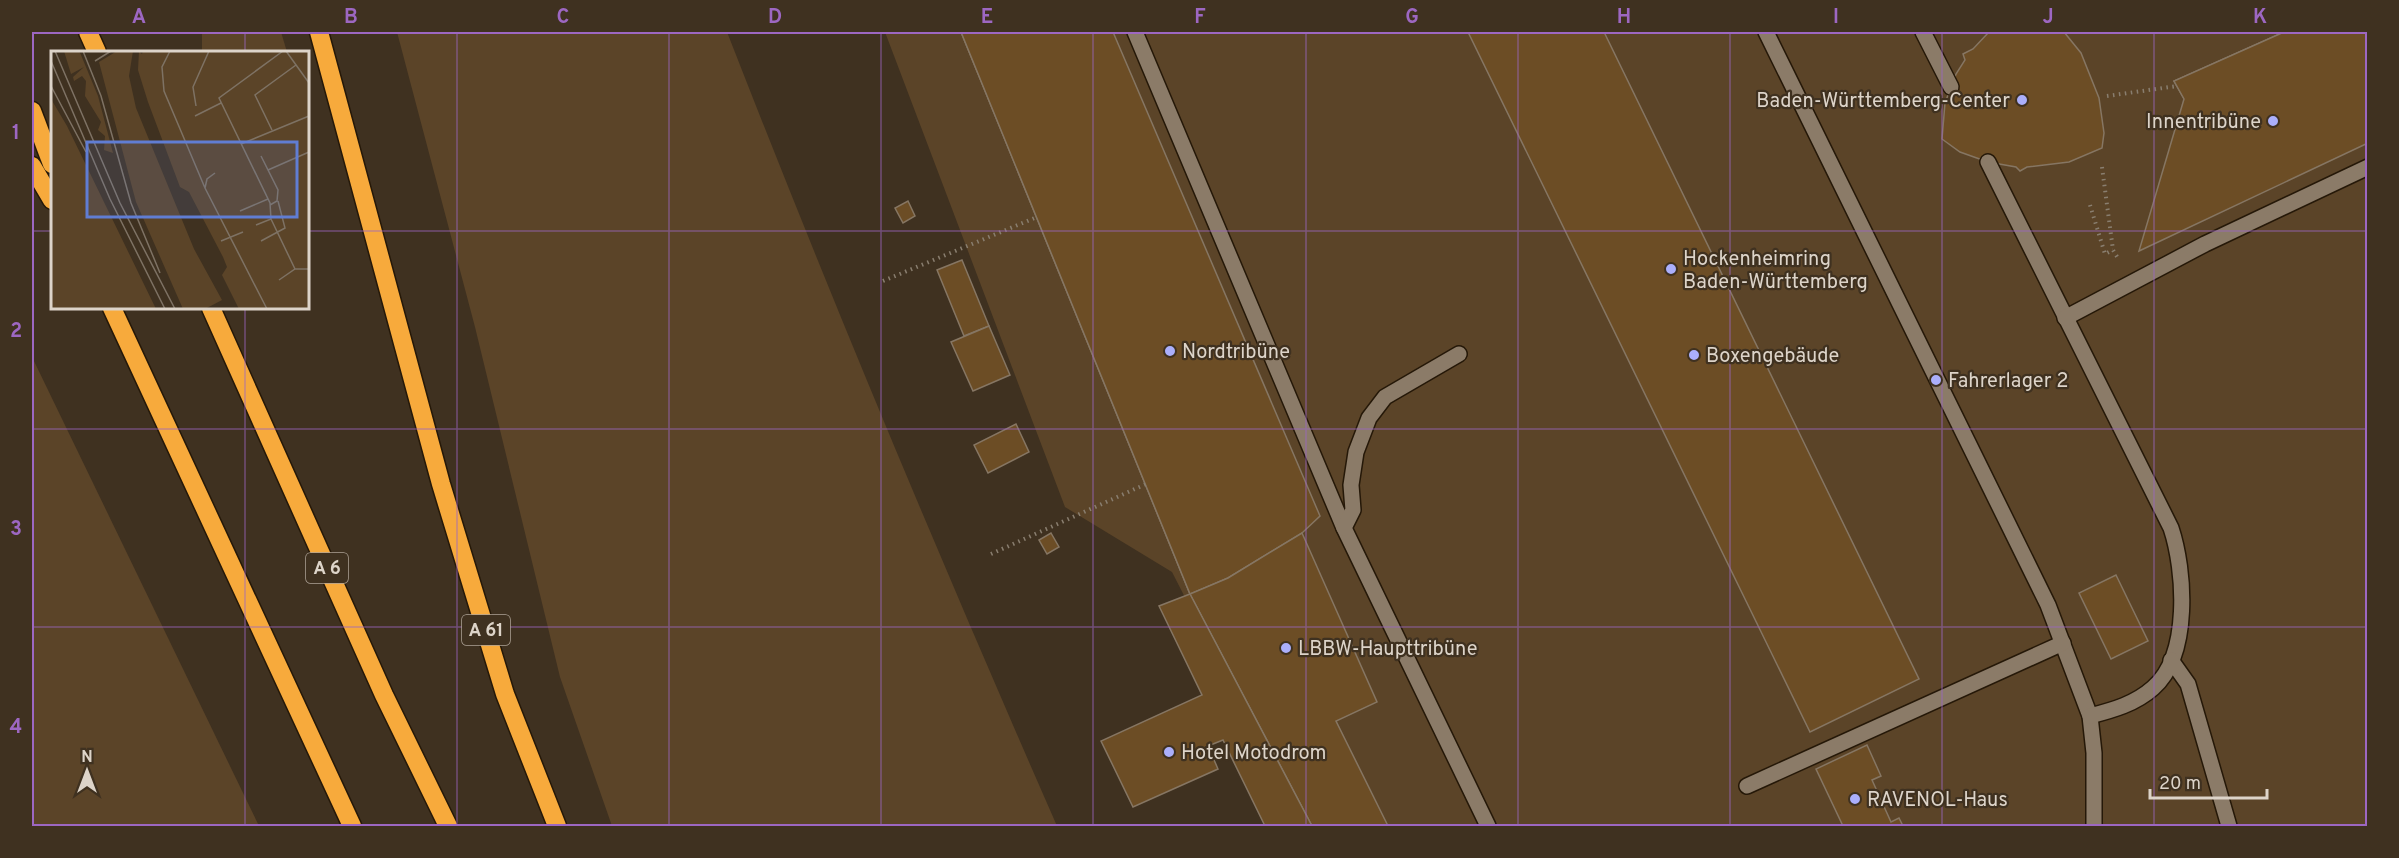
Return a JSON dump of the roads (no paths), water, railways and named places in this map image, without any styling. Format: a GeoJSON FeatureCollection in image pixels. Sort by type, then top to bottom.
{"type":"FeatureCollection","features":[{"type":"Feature","properties":{"kind":"highway"},"geometry":{"type":"LineString","coordinates":[[88,32],[98,51]]}},
{"type":"Feature","properties":{"kind":"highway","name":"A 61"},"geometry":{"type":"LineString","coordinates":[[319,32],[441,484],[505,694],[558,826]]}},
{"type":"Feature","properties":{"kind":"highway"},"geometry":{"type":"LineString","coordinates":[[32,111],[51,161]]}},
{"type":"Feature","properties":{"kind":"highway"},"geometry":{"type":"LineString","coordinates":[[32,166],[51,198]]}},
{"type":"Feature","properties":{"kind":"highway"},"geometry":{"type":"LineString","coordinates":[[112,309],[352,826]]}},
{"type":"Feature","properties":{"kind":"highway","name":"A 6"},"geometry":{"type":"LineString","coordinates":[[211,309],[384,695],[448,826]]}},
{"type":"Feature","properties":{"kind":"lane"},"geometry":{"type":"LineString","coordinates":[[1135,32],[1344,528],[1488,826]]}},
{"type":"Feature","properties":{"kind":"lane"},"geometry":{"type":"LineString","coordinates":[[1766,32],[2043,595],[2063,643],[2090,716],[2094,753],[2094,826]]}},
{"type":"Feature","properties":{"kind":"lane"},"geometry":{"type":"LineString","coordinates":[[1923,32],[1951,87]]}},
{"type":"Feature","properties":{"kind":"lane"},"geometry":{"type":"LineString","coordinates":[[1988,162],[2171,528],[2178,549],[2182,597],[2176,642],[2171,660],[2155,686],[2139,699],[2090,716]]}},
{"type":"Feature","properties":{"kind":"lane"},"geometry":{"type":"LineString","coordinates":[[2065,318],[2205,244],[2367,167]]}},
{"type":"Feature","properties":{"kind":"lane"},"geometry":{"type":"LineString","coordinates":[[1344,528],[1353,510],[1351,485],[1356,452],[1368,418],[1385,398],[1459,354]]}},
{"type":"Feature","properties":{"kind":"lane"},"geometry":{"type":"LineString","coordinates":[[1747,786],[2063,643]]}},
{"type":"Feature","properties":{"kind":"lane"},"geometry":{"type":"LineString","coordinates":[[2171,660],[2188,684],[2229,826]]}},
{"type":"Feature","properties":{"kind":"place","name":"Baden-Württemberg-Center"},"geometry":{"type":"Point","coordinates":[2022,100]}},
{"type":"Feature","properties":{"kind":"place","name":"Innentribüne"},"geometry":{"type":"Point","coordinates":[2273,121]}},
{"type":"Feature","properties":{"kind":"place","name":"Hockenheimring Baden-Württemberg"},"geometry":{"type":"Point","coordinates":[1671,269]}},
{"type":"Feature","properties":{"kind":"place","name":"Nordtribüne"},"geometry":{"type":"Point","coordinates":[1170,351]}},
{"type":"Feature","properties":{"kind":"place","name":"Boxengebäude"},"geometry":{"type":"Point","coordinates":[1694,355]}},
{"type":"Feature","properties":{"kind":"place","name":"Fahrerlager 2"},"geometry":{"type":"Point","coordinates":[1936,380]}},
{"type":"Feature","properties":{"kind":"place","name":"LBBW-Haupttribüne"},"geometry":{"type":"Point","coordinates":[1286,648]}},
{"type":"Feature","properties":{"kind":"place","name":"Hotel Motodrom"},"geometry":{"type":"Point","coordinates":[1169,752]}},
{"type":"Feature","properties":{"kind":"place","name":"RAVENOL-Haus"},"geometry":{"type":"Point","coordinates":[1855,799]}}]}
